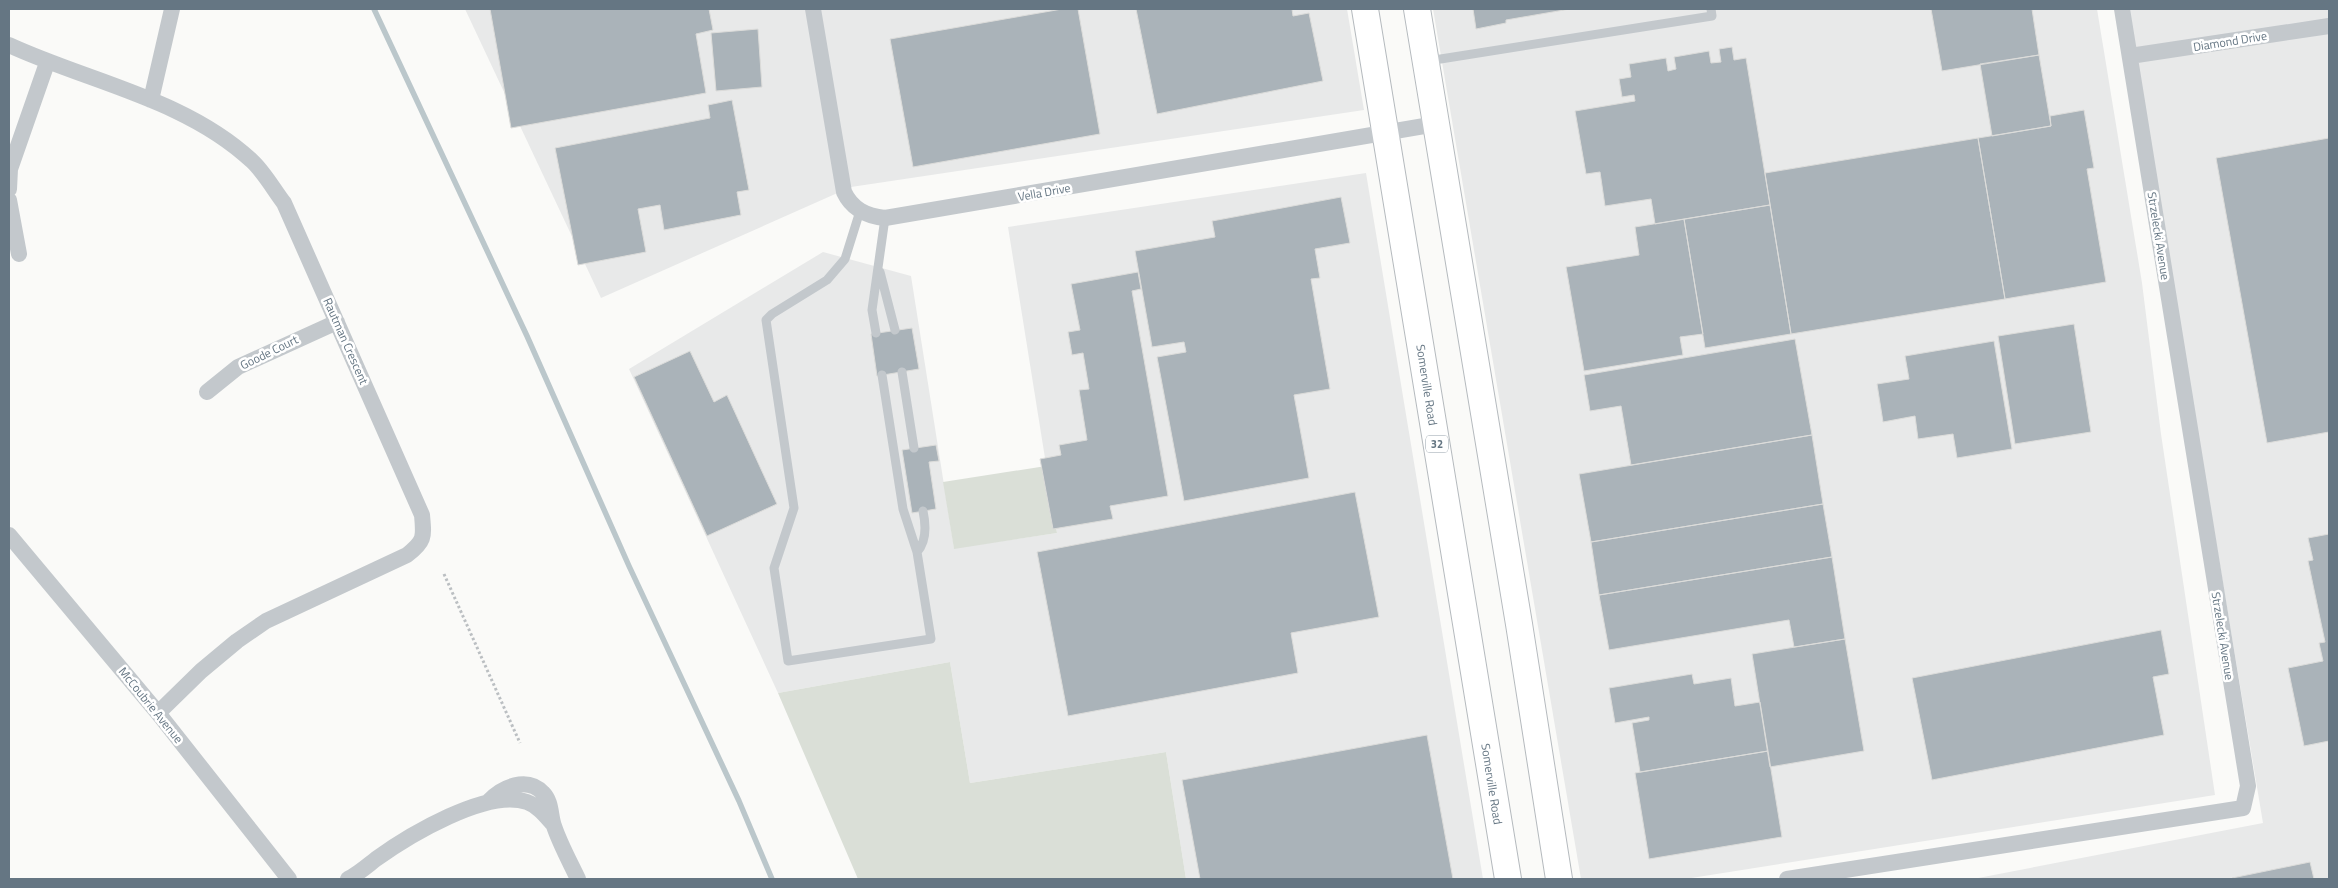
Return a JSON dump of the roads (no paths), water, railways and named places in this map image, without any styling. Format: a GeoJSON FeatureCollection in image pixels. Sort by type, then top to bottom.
{"type":"FeatureCollection","features":[{"type":"Feature","properties":{"kind":"main road","name":"Somerville Road"},"geometry":{"type":"LineString","coordinates":[[1365,9],[1508,879]]}},
{"type":"Feature","properties":{"kind":"main road"},"geometry":{"type":"LineString","coordinates":[[1417,9],[1521,634],[1559,879]]}},
{"type":"Feature","properties":{"kind":"street"},"geometry":{"type":"LineString","coordinates":[[151,100],[172,9]]}},
{"type":"Feature","properties":{"kind":"street"},"geometry":{"type":"LineString","coordinates":[[813,9],[842,183],[847,198],[860,211]]}},
{"type":"Feature","properties":{"kind":"street","name":"Strzelecki Avenue"},"geometry":{"type":"LineString","coordinates":[[1787,879],[2243,808],[2248,786],[2122,9]]}},
{"type":"Feature","properties":{"kind":"street","name":"Diamond Drive"},"geometry":{"type":"LineString","coordinates":[[2130,56],[2329,26]]}},
{"type":"Feature","properties":{"kind":"street","name":"Rautman Crescent"},"geometry":{"type":"LineString","coordinates":[[9,45],[47,63],[151,100],[197,120],[253,161],[284,204],[422,515],[423,530],[420,545],[407,555],[266,620],[153,708]]}},
{"type":"Feature","properties":{"kind":"street"},"geometry":{"type":"LineString","coordinates":[[9,189],[10,169],[47,63]]}},
{"type":"Feature","properties":{"kind":"street","name":"Vella Drive"},"geometry":{"type":"LineString","coordinates":[[860,211],[867,215],[885,218],[1436,124]]}},
{"type":"Feature","properties":{"kind":"street"},"geometry":{"type":"LineString","coordinates":[[9,200],[19,254]]}},
{"type":"Feature","properties":{"kind":"street","name":"Goode Court"},"geometry":{"type":"LineString","coordinates":[[207,392],[238,367],[337,322]]}},
{"type":"Feature","properties":{"kind":"street","name":"McCoubrie Avenue"},"geometry":{"type":"LineString","coordinates":[[9,535],[153,708],[289,879]]}},
{"type":"Feature","properties":{"kind":"street"},"geometry":{"type":"LineString","coordinates":[[351,878],[422,830],[489,801],[498,791],[514,784],[533,786],[544,793],[552,809],[553,824],[578,879]]}},
{"type":"Feature","properties":{"kind":"lane"},"geometry":{"type":"LineString","coordinates":[[1426,61],[1712,16],[1711,9]]}},
{"type":"Feature","properties":{"kind":"lane"},"geometry":{"type":"LineString","coordinates":[[860,211],[845,259],[827,280],[772,314],[767,318],[766,323],[794,508],[774,568],[788,661],[931,640],[917,552],[903,509],[882,375]]}},
{"type":"Feature","properties":{"kind":"lane"},"geometry":{"type":"LineString","coordinates":[[876,333],[872,310],[885,218]]}},
{"type":"Feature","properties":{"kind":"lane"},"geometry":{"type":"LineString","coordinates":[[878,267],[895,330]]}},
{"type":"Feature","properties":{"kind":"lane"},"geometry":{"type":"LineString","coordinates":[[902,372],[914,448]]}},
{"type":"Feature","properties":{"kind":"lane"},"geometry":{"type":"LineString","coordinates":[[917,552],[923,543],[925,534],[924,511]]}},
{"type":"Feature","properties":{"kind":"waterway"},"geometry":{"type":"LineString","coordinates":[[374,9],[527,336],[629,566],[739,801],[772,879]]}}]}
